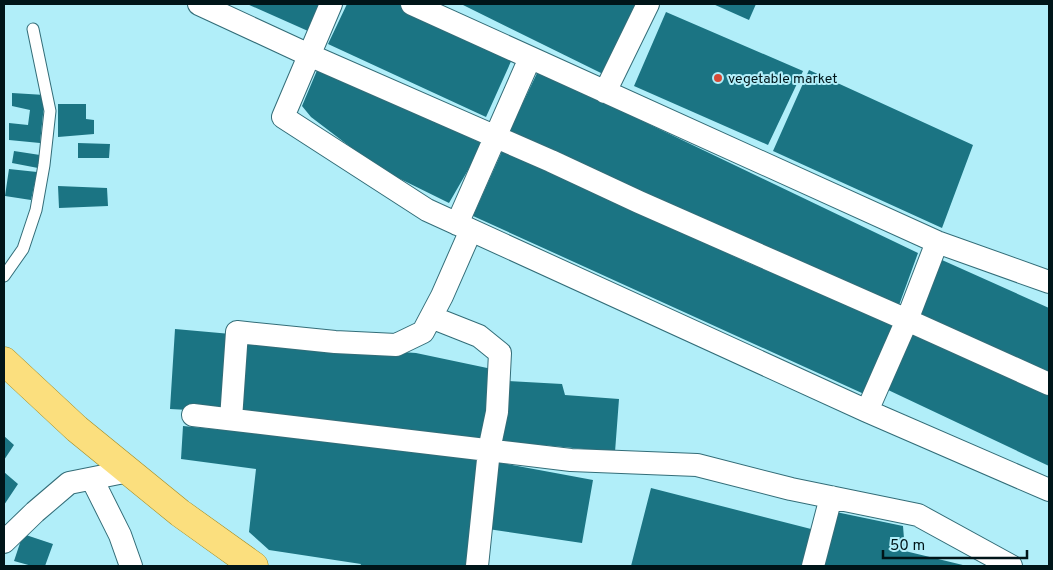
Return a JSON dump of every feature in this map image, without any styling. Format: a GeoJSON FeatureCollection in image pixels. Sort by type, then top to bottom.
{"type":"FeatureCollection","features":[{"type":"Feature","properties":{"kind":"main road"},"geometry":{"type":"LineString","coordinates":[[4,361],[77,429],[129,472],[180,513],[254,566]]}},
{"type":"Feature","properties":{"kind":"street"},"geometry":{"type":"LineString","coordinates":[[199,4],[309,55],[1049,384]]}},
{"type":"Feature","properties":{"kind":"street"},"geometry":{"type":"LineString","coordinates":[[332,4],[282,117],[427,210],[867,411],[1049,490]]}},
{"type":"Feature","properties":{"kind":"street"},"geometry":{"type":"LineString","coordinates":[[412,4],[937,242],[1049,282]]}},
{"type":"Feature","properties":{"kind":"street"},"geometry":{"type":"LineString","coordinates":[[605,92],[648,4]]}},
{"type":"Feature","properties":{"kind":"street"},"geometry":{"type":"LineString","coordinates":[[231,419],[237,332],[334,342],[396,345],[423,332],[442,296],[496,138],[530,58]]}},
{"type":"Feature","properties":{"kind":"street"},"geometry":{"type":"LineString","coordinates":[[867,411],[907,320],[937,242]]}},
{"type":"Feature","properties":{"kind":"street"},"geometry":{"type":"LineString","coordinates":[[431,317],[479,336],[500,354],[497,412],[489,450],[477,566]]}},
{"type":"Feature","properties":{"kind":"street"},"geometry":{"type":"LineString","coordinates":[[193,415],[571,460],[698,464],[790,488],[918,515],[1010,566]]}},
{"type":"Feature","properties":{"kind":"street"},"geometry":{"type":"LineString","coordinates":[[4,542],[69,483],[129,472]]}},
{"type":"Feature","properties":{"kind":"street"},"geometry":{"type":"LineString","coordinates":[[92,479],[120,535],[131,566]]}},
{"type":"Feature","properties":{"kind":"street"},"geometry":{"type":"LineString","coordinates":[[813,566],[831,497]]}},
{"type":"Feature","properties":{"kind":"lane"},"geometry":{"type":"LineString","coordinates":[[4,276],[23,249],[36,210],[44,165],[50,111],[33,30]]}},
{"type":"Feature","properties":{"kind":"building"},"geometry":{"type":"Polygon","coordinates":[[[247,4],[320,4],[308,31],[247,4]]]}},
{"type":"Feature","properties":{"kind":"building"},"geometry":{"type":"Polygon","coordinates":[[[347,4],[398,4],[513,57],[486,117],[328,44],[347,4]]]}},
{"type":"Feature","properties":{"kind":"building"},"geometry":{"type":"Polygon","coordinates":[[[461,4],[638,4],[603,74],[461,4]]]}},
{"type":"Feature","properties":{"kind":"building"},"geometry":{"type":"Polygon","coordinates":[[[713,4],[756,4],[749,20],[713,4]]]}},
{"type":"Feature","properties":{"kind":"building","name":"vegetable market"},"geometry":{"type":"Polygon","coordinates":[[[666,12],[803,71],[768,145],[634,86],[666,12]]]}},
{"type":"Feature","properties":{"kind":"building"},"geometry":{"type":"Polygon","coordinates":[[[318,68],[483,144],[449,203],[378,168],[311,117],[302,106],[318,68]]]}},
{"type":"Feature","properties":{"kind":"building"},"geometry":{"type":"Polygon","coordinates":[[[809,70],[973,145],[942,228],[773,151],[809,70]]]}},
{"type":"Feature","properties":{"kind":"building"},"geometry":{"type":"Polygon","coordinates":[[[538,71],[918,253],[898,308],[509,132],[538,71]]]}},
{"type":"Feature","properties":{"kind":"building"},"geometry":{"type":"Polygon","coordinates":[[[12,93],[45,95],[40,143],[9,140],[9,123],[28,125],[30,110],[12,106],[12,93]]]}},
{"type":"Feature","properties":{"kind":"building"},"geometry":{"type":"Polygon","coordinates":[[[58,104],[86,104],[86,119],[94,120],[94,134],[58,137],[58,104]]]}},
{"type":"Feature","properties":{"kind":"building"},"geometry":{"type":"Polygon","coordinates":[[[78,143],[110,144],[109,158],[78,158],[78,143]]]}},
{"type":"Feature","properties":{"kind":"building"},"geometry":{"type":"Polygon","coordinates":[[[503,149],[746,262],[894,324],[864,394],[473,216],[503,149]]]}},
{"type":"Feature","properties":{"kind":"building"},"geometry":{"type":"Polygon","coordinates":[[[14,151],[40,155],[38,168],[12,163],[14,151]]]}},
{"type":"Feature","properties":{"kind":"building"},"geometry":{"type":"Polygon","coordinates":[[[9,169],[37,172],[31,200],[5,196],[9,169]]]}},
{"type":"Feature","properties":{"kind":"building"},"geometry":{"type":"Polygon","coordinates":[[[58,186],[107,188],[108,206],[59,208],[58,186]]]}},
{"type":"Feature","properties":{"kind":"building"},"geometry":{"type":"Polygon","coordinates":[[[942,260],[1049,308],[1049,372],[918,313],[942,260]]]}},
{"type":"Feature","properties":{"kind":"building"},"geometry":{"type":"Polygon","coordinates":[[[914,328],[1049,392],[1049,466],[886,389],[914,328]]]}},
{"type":"Feature","properties":{"kind":"building"},"geometry":{"type":"Polygon","coordinates":[[[175,329],[231,334],[226,412],[170,409],[175,329]]]}},
{"type":"Feature","properties":{"kind":"building"},"geometry":{"type":"Polygon","coordinates":[[[246,341],[416,353],[492,369],[486,441],[240,415],[246,341]]]}},
{"type":"Feature","properties":{"kind":"building"},"geometry":{"type":"Polygon","coordinates":[[[506,381],[562,384],[565,395],[619,399],[615,452],[500,441],[506,381]]]}},
{"type":"Feature","properties":{"kind":"building"},"geometry":{"type":"Polygon","coordinates":[[[183,426],[481,456],[466,566],[360,566],[361,564],[269,550],[249,532],[256,469],[181,459],[183,426]]]}},
{"type":"Feature","properties":{"kind":"building"},"geometry":{"type":"Polygon","coordinates":[[[4,436],[14,445],[4,460],[4,436]]]}},
{"type":"Feature","properties":{"kind":"building"},"geometry":{"type":"Polygon","coordinates":[[[496,462],[593,480],[582,543],[488,529],[496,462]]]}},
{"type":"Feature","properties":{"kind":"building"},"geometry":{"type":"Polygon","coordinates":[[[4,472],[18,484],[4,505],[4,472]]]}},
{"type":"Feature","properties":{"kind":"building"},"geometry":{"type":"Polygon","coordinates":[[[651,488],[815,530],[806,566],[631,566],[651,488]]]}},
{"type":"Feature","properties":{"kind":"building"},"geometry":{"type":"Polygon","coordinates":[[[836,512],[903,526],[905,551],[967,566],[821,566],[836,512]]]}},
{"type":"Feature","properties":{"kind":"building"},"geometry":{"type":"Polygon","coordinates":[[[23,534],[53,544],[45,566],[32,566],[14,561],[23,534]]]}},
{"type":"Feature","properties":{"kind":"place","name":"vegetable market"},"geometry":{"type":"Point","coordinates":[718,78]}}]}
